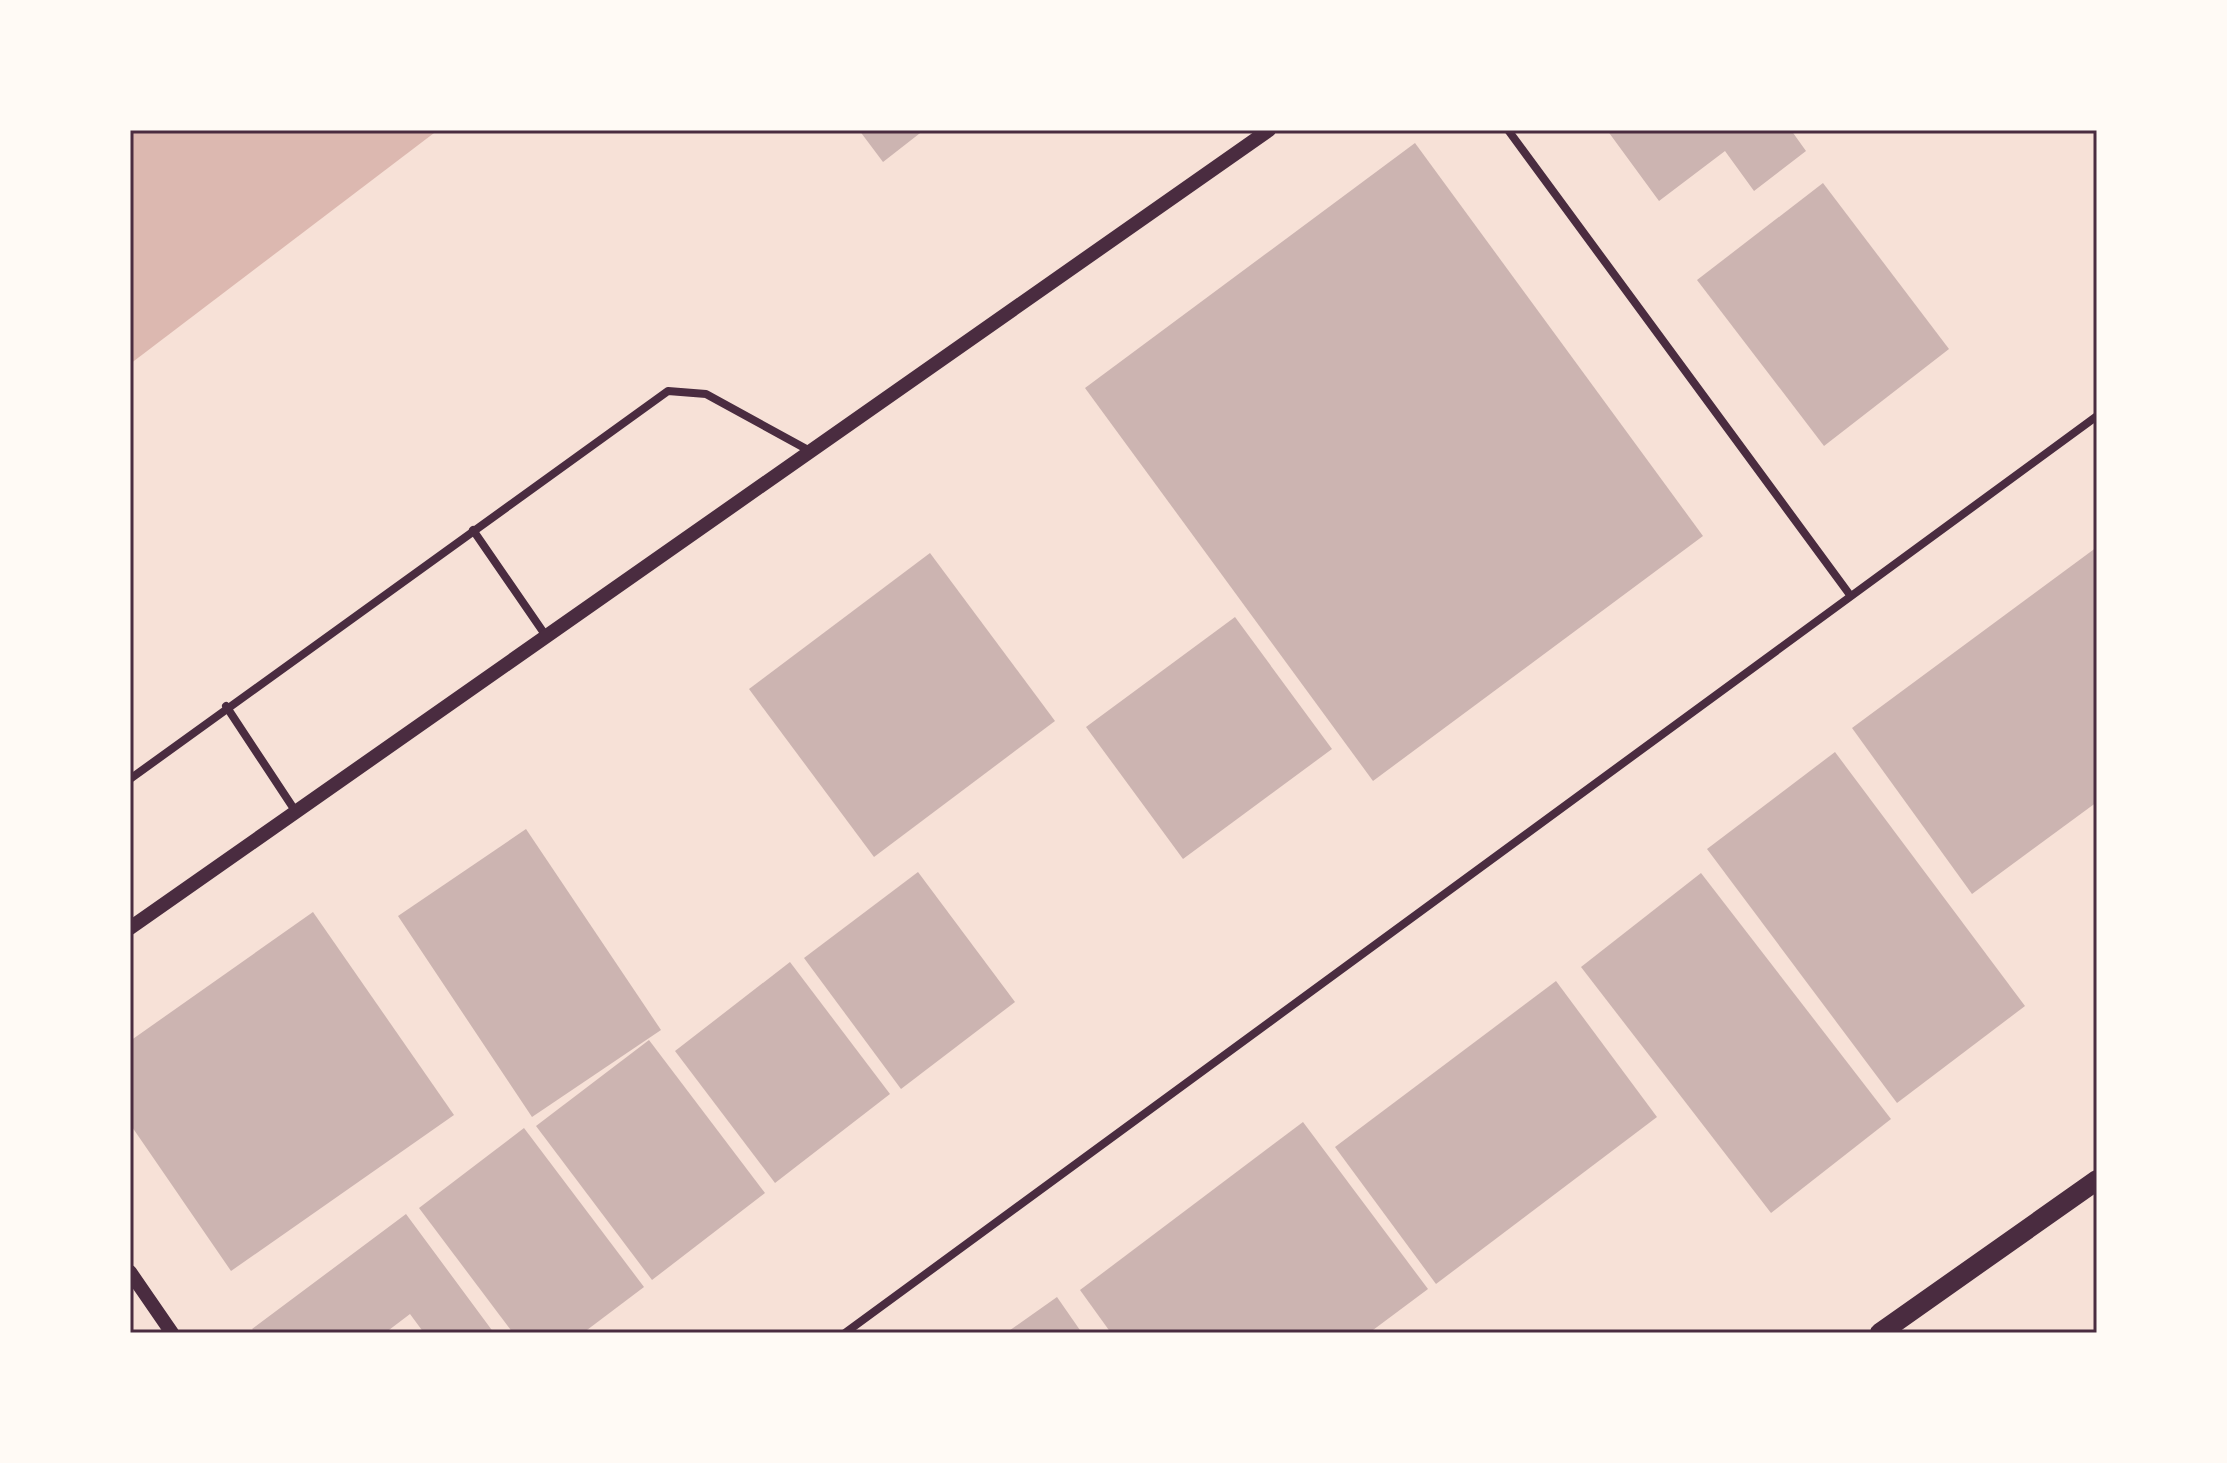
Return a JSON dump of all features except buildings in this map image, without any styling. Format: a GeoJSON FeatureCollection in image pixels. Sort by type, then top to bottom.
{"type":"FeatureCollection","features":[{"type":"Feature","properties":{"kind":"main road"},"geometry":{"type":"LineString","coordinates":[[1891,1330],[2097,1180]]}},
{"type":"Feature","properties":{"kind":"street"},"geometry":{"type":"LineString","coordinates":[[130,928],[1269,130]]}},
{"type":"Feature","properties":{"kind":"street"},"geometry":{"type":"LineString","coordinates":[[1508,130],[1850,595]]}},
{"type":"Feature","properties":{"kind":"street"},"geometry":{"type":"LineString","coordinates":[[130,779],[226,706],[668,391],[706,394],[810,451]]}},
{"type":"Feature","properties":{"kind":"street"},"geometry":{"type":"LineString","coordinates":[[845,1333],[2097,416]]}},
{"type":"Feature","properties":{"kind":"street"},"geometry":{"type":"LineString","coordinates":[[473,530],[546,636]]}},
{"type":"Feature","properties":{"kind":"street"},"geometry":{"type":"LineString","coordinates":[[226,706],[296,812]]}},
{"type":"Feature","properties":{"kind":"street"},"geometry":{"type":"LineString","coordinates":[[130,1272],[172,1333]]}},
{"type":"Feature","properties":{"kind":"shaded area"},"geometry":{"type":"Polygon","coordinates":[[[130,130],[438,130],[130,364],[130,130]]]}}]}
